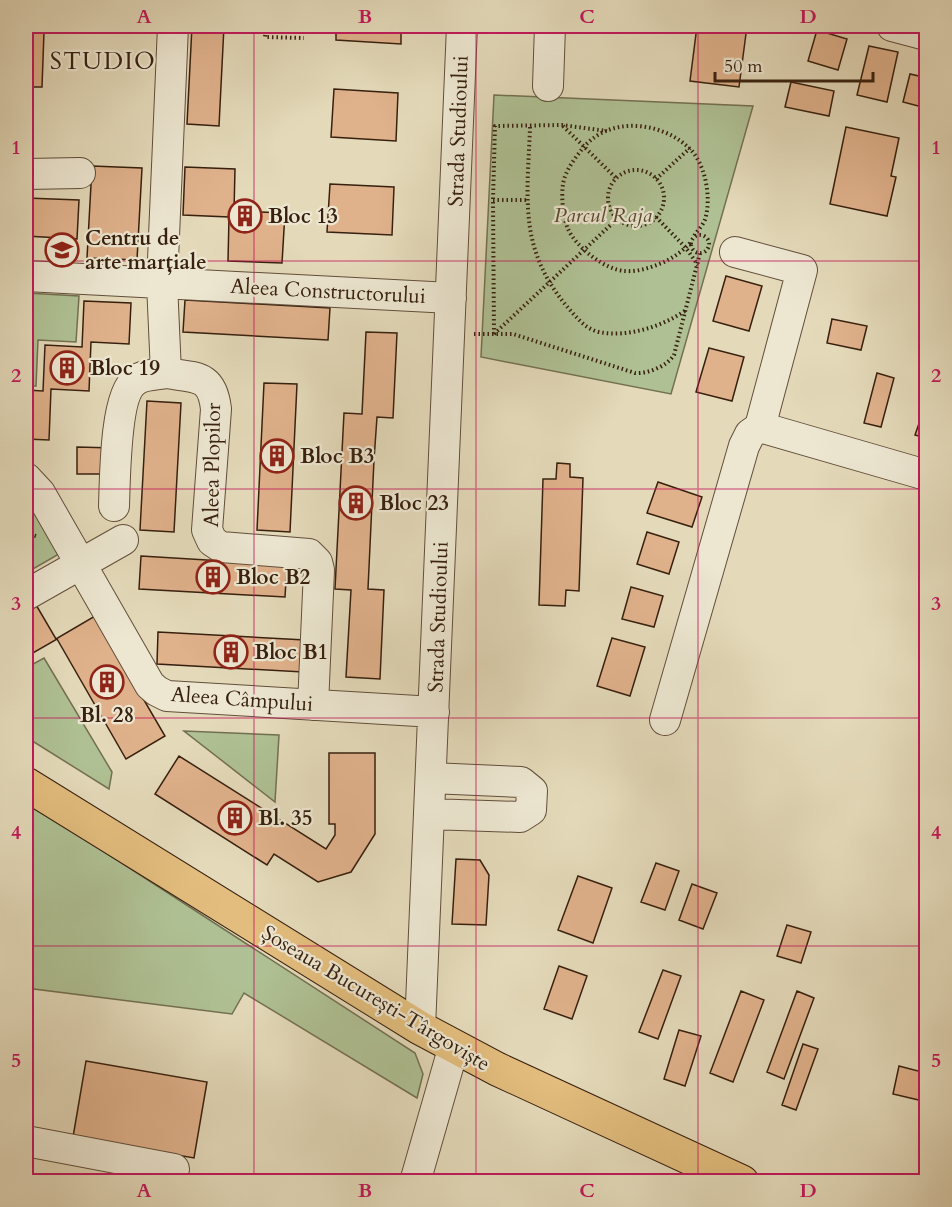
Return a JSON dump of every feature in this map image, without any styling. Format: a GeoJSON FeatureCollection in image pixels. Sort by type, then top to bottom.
{"type":"FeatureCollection","features":[{"type":"Feature","properties":{"kind":"main road","name":"Șoseaua București-Târgoviște"},"geometry":{"type":"LineString","coordinates":[[26,784],[420,1028],[497,1070],[742,1182]]}},
{"type":"Feature","properties":{"kind":"street"},"geometry":{"type":"LineString","coordinates":[[114,506],[119,424],[124,398],[135,380],[144,376],[166,373],[162,283],[173,26]]}},
{"type":"Feature","properties":{"kind":"street","name":"Strada Studioului"},"geometry":{"type":"LineString","coordinates":[[420,1028],[462,26]]}},
{"type":"Feature","properties":{"kind":"street"},"geometry":{"type":"LineString","coordinates":[[548,86],[550,26]]}},
{"type":"Feature","properties":{"kind":"street"},"geometry":{"type":"LineString","coordinates":[[892,26],[927,34]]}},
{"type":"Feature","properties":{"kind":"street"},"geometry":{"type":"LineString","coordinates":[[26,174],[80,173]]}},
{"type":"Feature","properties":{"kind":"street"},"geometry":{"type":"LineString","coordinates":[[665,720],[744,446],[750,434],[760,427],[802,270],[735,252]]}},
{"type":"Feature","properties":{"kind":"street","name":"Aleea Constructorului"},"geometry":{"type":"LineString","coordinates":[[26,276],[451,298]]}},
{"type":"Feature","properties":{"kind":"street","name":"Aleea Plopilor"},"geometry":{"type":"LineString","coordinates":[[166,373],[204,381],[214,392],[216,409],[207,530],[212,541],[221,547],[309,554],[317,562],[319,570],[313,705]]}},
{"type":"Feature","properties":{"kind":"street"},"geometry":{"type":"LineString","coordinates":[[760,427],[927,475]]}},
{"type":"Feature","properties":{"kind":"street","name":"Aleea Câmpului"},"geometry":{"type":"LineString","coordinates":[[26,478],[40,493],[150,685],[157,691],[167,696],[434,712]]}},
{"type":"Feature","properties":{"kind":"street"},"geometry":{"type":"LineString","coordinates":[[26,595],[123,540]]}},
{"type":"Feature","properties":{"kind":"street"},"geometry":{"type":"LineString","coordinates":[[429,814],[520,817],[531,810],[532,792],[521,782],[431,778]]}},
{"type":"Feature","properties":{"kind":"street"},"geometry":{"type":"LineString","coordinates":[[415,1182],[454,1046]]}},
{"type":"Feature","properties":{"kind":"street"},"geometry":{"type":"LineString","coordinates":[[26,1141],[132,1172],[174,1169]]}},
{"type":"Feature","properties":{"kind":"path"},"geometry":{"type":"LineString","coordinates":[[266,26],[266,37],[304,38]]}},
{"type":"Feature","properties":{"kind":"path"},"geometry":{"type":"LineString","coordinates":[[562,125],[616,178]]}},
{"type":"Feature","properties":{"kind":"path"},"geometry":{"type":"LineString","coordinates":[[494,334],[495,126],[562,125],[607,131]]}},
{"type":"Feature","properties":{"kind":"path"},"geometry":{"type":"LineString","coordinates":[[639,125],[664,131],[690,148],[701,165],[707,189],[706,218],[686,248],[649,269],[624,271],[601,263],[584,250],[568,230],[563,208],[563,184],[571,164],[584,146],[607,131],[620,126],[639,125]]}},
{"type":"Feature","properties":{"kind":"path"},"geometry":{"type":"LineString","coordinates":[[530,127],[528,200],[530,228],[535,248],[555,292],[579,320],[598,332],[625,332],[668,322],[687,310]]}},
{"type":"Feature","properties":{"kind":"path"},"geometry":{"type":"LineString","coordinates":[[656,179],[690,148]]}},
{"type":"Feature","properties":{"kind":"path"},"geometry":{"type":"LineString","coordinates":[[641,171],[656,179],[661,186],[663,202],[656,217],[640,225],[632,226],[617,219],[610,210],[608,202],[608,193],[616,178],[624,173],[641,171]]}},
{"type":"Feature","properties":{"kind":"path"},"geometry":{"type":"LineString","coordinates":[[493,200],[528,200]]}},
{"type":"Feature","properties":{"kind":"path"},"geometry":{"type":"LineString","coordinates":[[656,217],[686,248],[698,266]]}},
{"type":"Feature","properties":{"kind":"path"},"geometry":{"type":"LineString","coordinates":[[494,334],[617,219]]}},
{"type":"Feature","properties":{"kind":"path"},"geometry":{"type":"LineString","coordinates":[[494,334],[513,334],[608,366],[640,374],[666,364],[673,358],[700,253],[708,248],[708,239],[700,234],[694,236]]}},
{"type":"Feature","properties":{"kind":"path"},"geometry":{"type":"LineString","coordinates":[[690,243],[692,249],[700,253]]}},
{"type":"Feature","properties":{"kind":"green space","name":"Parcul Raja"},"geometry":{"type":"Polygon","coordinates":[[[494,95],[753,106],[671,394],[481,357],[494,95]]]}},
{"type":"Feature","properties":{"kind":"green space"},"geometry":{"type":"Polygon","coordinates":[[[26,293],[79,296],[76,342],[38,340],[36,386],[26,386],[26,293]]]}},
{"type":"Feature","properties":{"kind":"green space"},"geometry":{"type":"Polygon","coordinates":[[[26,497],[59,554],[26,573],[26,497]]]}},
{"type":"Feature","properties":{"kind":"green space"},"geometry":{"type":"Polygon","coordinates":[[[44,658],[112,772],[109,789],[26,737],[26,668],[44,658]]]}},
{"type":"Feature","properties":{"kind":"green space"},"geometry":{"type":"Polygon","coordinates":[[[184,731],[279,735],[275,802],[184,731]]]}},
{"type":"Feature","properties":{"kind":"green space"},"geometry":{"type":"Polygon","coordinates":[[[26,801],[415,1053],[423,1074],[417,1098],[244,993],[232,1014],[26,988],[26,801]]]}},
{"type":"Feature","properties":{"kind":"building"},"geometry":{"type":"Polygon","coordinates":[[[26,26],[54,26],[54,32],[44,32],[42,87],[26,87],[26,26]]]}},
{"type":"Feature","properties":{"kind":"building"},"geometry":{"type":"Polygon","coordinates":[[[192,26],[224,26],[219,126],[187,124],[192,26]]]}},
{"type":"Feature","properties":{"kind":"building"},"geometry":{"type":"Polygon","coordinates":[[[336,26],[401,26],[401,44],[336,40],[336,26]]]}},
{"type":"Feature","properties":{"kind":"building"},"geometry":{"type":"Polygon","coordinates":[[[697,26],[747,26],[739,87],[690,81],[697,26]]]}},
{"type":"Feature","properties":{"kind":"building"},"geometry":{"type":"Polygon","coordinates":[[[817,30],[847,39],[838,70],[808,61],[817,30]]]}},
{"type":"Feature","properties":{"kind":"building"},"geometry":{"type":"Polygon","coordinates":[[[869,46],[898,52],[887,102],[857,95],[869,46]]]}},
{"type":"Feature","properties":{"kind":"building"},"geometry":{"type":"Polygon","coordinates":[[[922,66],[926,67],[926,108],[903,102],[910,74],[919,76],[922,66]]]}},
{"type":"Feature","properties":{"kind":"building"},"geometry":{"type":"Polygon","coordinates":[[[791,82],[834,91],[829,116],[785,107],[791,82]]]}},
{"type":"Feature","properties":{"kind":"building"},"geometry":{"type":"Polygon","coordinates":[[[334,89],[398,93],[396,141],[331,137],[334,89]]]}},
{"type":"Feature","properties":{"kind":"building"},"geometry":{"type":"Polygon","coordinates":[[[846,127],[899,138],[891,176],[896,177],[887,216],[830,204],[846,127]]]}},
{"type":"Feature","properties":{"kind":"building"},"geometry":{"type":"Polygon","coordinates":[[[92,166],[142,168],[137,260],[87,258],[92,166]]]}},
{"type":"Feature","properties":{"kind":"building","name":"Bloc 13"},"geometry":{"type":"Polygon","coordinates":[[[185,167],[235,169],[234,211],[285,213],[282,263],[228,261],[229,217],[183,215],[185,167]]]}},
{"type":"Feature","properties":{"kind":"building"},"geometry":{"type":"Polygon","coordinates":[[[330,184],[394,187],[392,235],[327,232],[330,184]]]}},
{"type":"Feature","properties":{"kind":"building"},"geometry":{"type":"Polygon","coordinates":[[[26,198],[79,200],[77,239],[26,236],[26,198]]]}},
{"type":"Feature","properties":{"kind":"building"},"geometry":{"type":"Polygon","coordinates":[[[726,276],[762,286],[749,331],[713,321],[726,276]]]}},
{"type":"Feature","properties":{"kind":"building"},"geometry":{"type":"Polygon","coordinates":[[[185,300],[330,308],[328,340],[183,332],[185,300]]]}},
{"type":"Feature","properties":{"kind":"building","name":"Bloc 19"},"geometry":{"type":"Polygon","coordinates":[[[84,301],[131,303],[129,344],[91,342],[89,391],[51,389],[49,440],[26,439],[26,390],[43,391],[45,345],[82,347],[84,301]]]}},
{"type":"Feature","properties":{"kind":"building"},"geometry":{"type":"Polygon","coordinates":[[[832,319],[867,326],[861,350],[827,343],[832,319]]]}},
{"type":"Feature","properties":{"kind":"building","name":"Bloc 23"},"geometry":{"type":"Polygon","coordinates":[[[366,332],[397,333],[393,418],[377,417],[374,460],[368,589],[384,590],[380,679],[346,677],[351,590],[335,589],[344,413],[362,414],[366,332]]]}},
{"type":"Feature","properties":{"kind":"building"},"geometry":{"type":"Polygon","coordinates":[[[709,348],[744,357],[732,401],[696,392],[709,348]]]}},
{"type":"Feature","properties":{"kind":"building"},"geometry":{"type":"Polygon","coordinates":[[[877,373],[894,378],[881,427],[864,423],[877,373]]]}},
{"type":"Feature","properties":{"kind":"building","name":"Bloc B3"},"geometry":{"type":"Polygon","coordinates":[[[264,383],[297,384],[290,532],[257,530],[264,383]]]}},
{"type":"Feature","properties":{"kind":"building"},"geometry":{"type":"Polygon","coordinates":[[[147,401],[181,403],[174,532],[140,530],[147,401]]]}},
{"type":"Feature","properties":{"kind":"building"},"geometry":{"type":"Polygon","coordinates":[[[924,409],[926,410],[926,438],[915,435],[924,409]]]}},
{"type":"Feature","properties":{"kind":"building"},"geometry":{"type":"Polygon","coordinates":[[[77,447],[114,448],[113,474],[77,474],[77,447]]]}},
{"type":"Feature","properties":{"kind":"building"},"geometry":{"type":"Polygon","coordinates":[[[557,463],[570,464],[570,477],[583,478],[579,591],[566,590],[565,606],[539,605],[543,479],[556,479],[557,463]]]}},
{"type":"Feature","properties":{"kind":"building"},"geometry":{"type":"Polygon","coordinates":[[[658,482],[702,497],[692,527],[647,513],[658,482]]]}},
{"type":"Feature","properties":{"kind":"building"},"geometry":{"type":"Polygon","coordinates":[[[647,532],[679,542],[669,574],[637,564],[647,532]]]}},
{"type":"Feature","properties":{"kind":"building","name":"Bloc B2"},"geometry":{"type":"Polygon","coordinates":[[[141,556],[287,565],[285,597],[139,589],[141,556]]]}},
{"type":"Feature","properties":{"kind":"building"},"geometry":{"type":"Polygon","coordinates":[[[631,587],[663,596],[654,627],[622,619],[631,587]]]}},
{"type":"Feature","properties":{"kind":"building","name":"Bl. 28"},"geometry":{"type":"Polygon","coordinates":[[[32,598],[56,639],[95,616],[165,736],[126,759],[57,639],[26,657],[26,602],[32,598]]]}},
{"type":"Feature","properties":{"kind":"building","name":"Bloc B1"},"geometry":{"type":"Polygon","coordinates":[[[158,632],[305,640],[303,672],[157,664],[158,632]]]}},
{"type":"Feature","properties":{"kind":"building"},"geometry":{"type":"Polygon","coordinates":[[[612,638],[645,647],[630,696],[597,686],[612,638]]]}},
{"type":"Feature","properties":{"kind":"building","name":"Bl. 35"},"geometry":{"type":"Polygon","coordinates":[[[329,753],[375,753],[375,834],[351,872],[318,882],[274,854],[267,865],[155,794],[179,756],[326,849],[335,835],[335,824],[329,824],[329,753]]]}},
{"type":"Feature","properties":{"kind":"building"},"geometry":{"type":"Polygon","coordinates":[[[456,859],[480,860],[489,875],[486,925],[452,924],[456,859]]]}},
{"type":"Feature","properties":{"kind":"building"},"geometry":{"type":"Polygon","coordinates":[[[656,863],[679,871],[665,910],[641,902],[656,863]]]}},
{"type":"Feature","properties":{"kind":"building"},"geometry":{"type":"Polygon","coordinates":[[[578,876],[612,888],[593,943],[558,930],[578,876]]]}},
{"type":"Feature","properties":{"kind":"building"},"geometry":{"type":"Polygon","coordinates":[[[692,884],[717,893],[703,929],[679,920],[692,884]]]}},
{"type":"Feature","properties":{"kind":"building"},"geometry":{"type":"Polygon","coordinates":[[[787,925],[811,932],[801,963],[777,956],[787,925]]]}},
{"type":"Feature","properties":{"kind":"building"},"geometry":{"type":"Polygon","coordinates":[[[559,966],[587,976],[572,1019],[544,1009],[559,966]]]}},
{"type":"Feature","properties":{"kind":"building"},"geometry":{"type":"Polygon","coordinates":[[[663,970],[681,976],[658,1039],[639,1032],[663,970]]]}},
{"type":"Feature","properties":{"kind":"building"},"geometry":{"type":"Polygon","coordinates":[[[741,991],[764,1000],[733,1082],[710,1073],[741,991]]]}},
{"type":"Feature","properties":{"kind":"building"},"geometry":{"type":"Polygon","coordinates":[[[797,991],[814,998],[784,1079],[767,1072],[797,991]]]}},
{"type":"Feature","properties":{"kind":"building"},"geometry":{"type":"Polygon","coordinates":[[[679,1030],[701,1036],[685,1086],[664,1079],[679,1030]]]}},
{"type":"Feature","properties":{"kind":"building"},"geometry":{"type":"Polygon","coordinates":[[[803,1044],[818,1049],[796,1110],[782,1105],[803,1044]]]}},
{"type":"Feature","properties":{"kind":"building"},"geometry":{"type":"Polygon","coordinates":[[[86,1061],[207,1082],[194,1158],[73,1137],[86,1061]]]}},
{"type":"Feature","properties":{"kind":"building"},"geometry":{"type":"Polygon","coordinates":[[[899,1066],[926,1073],[923,1101],[893,1094],[899,1066]]]}},
{"type":"Feature","properties":{"kind":"place","name":"Bloc 13"},"geometry":{"type":"Point","coordinates":[245,216]}},
{"type":"Feature","properties":{"kind":"place","name":"Centru de arte marțiale"},"geometry":{"type":"Point","coordinates":[62,250]}},
{"type":"Feature","properties":{"kind":"place","name":"Bloc 19"},"geometry":{"type":"Point","coordinates":[67,368]}},
{"type":"Feature","properties":{"kind":"place","name":"Bloc B3"},"geometry":{"type":"Point","coordinates":[277,456]}},
{"type":"Feature","properties":{"kind":"place","name":"Bloc 23"},"geometry":{"type":"Point","coordinates":[356,503]}},
{"type":"Feature","properties":{"kind":"place","name":"Bloc B2"},"geometry":{"type":"Point","coordinates":[213,577]}},
{"type":"Feature","properties":{"kind":"place","name":"Bloc B1"},"geometry":{"type":"Point","coordinates":[231,652]}},
{"type":"Feature","properties":{"kind":"place","name":"Bl. 28"},"geometry":{"type":"Point","coordinates":[107,682]}},
{"type":"Feature","properties":{"kind":"place","name":"Bl. 35"},"geometry":{"type":"Point","coordinates":[235,818]}},
{"type":"Feature","properties":{"kind":"district","name":"STUDIO"},"geometry":{"type":"Point","coordinates":[103,61]}}]}
